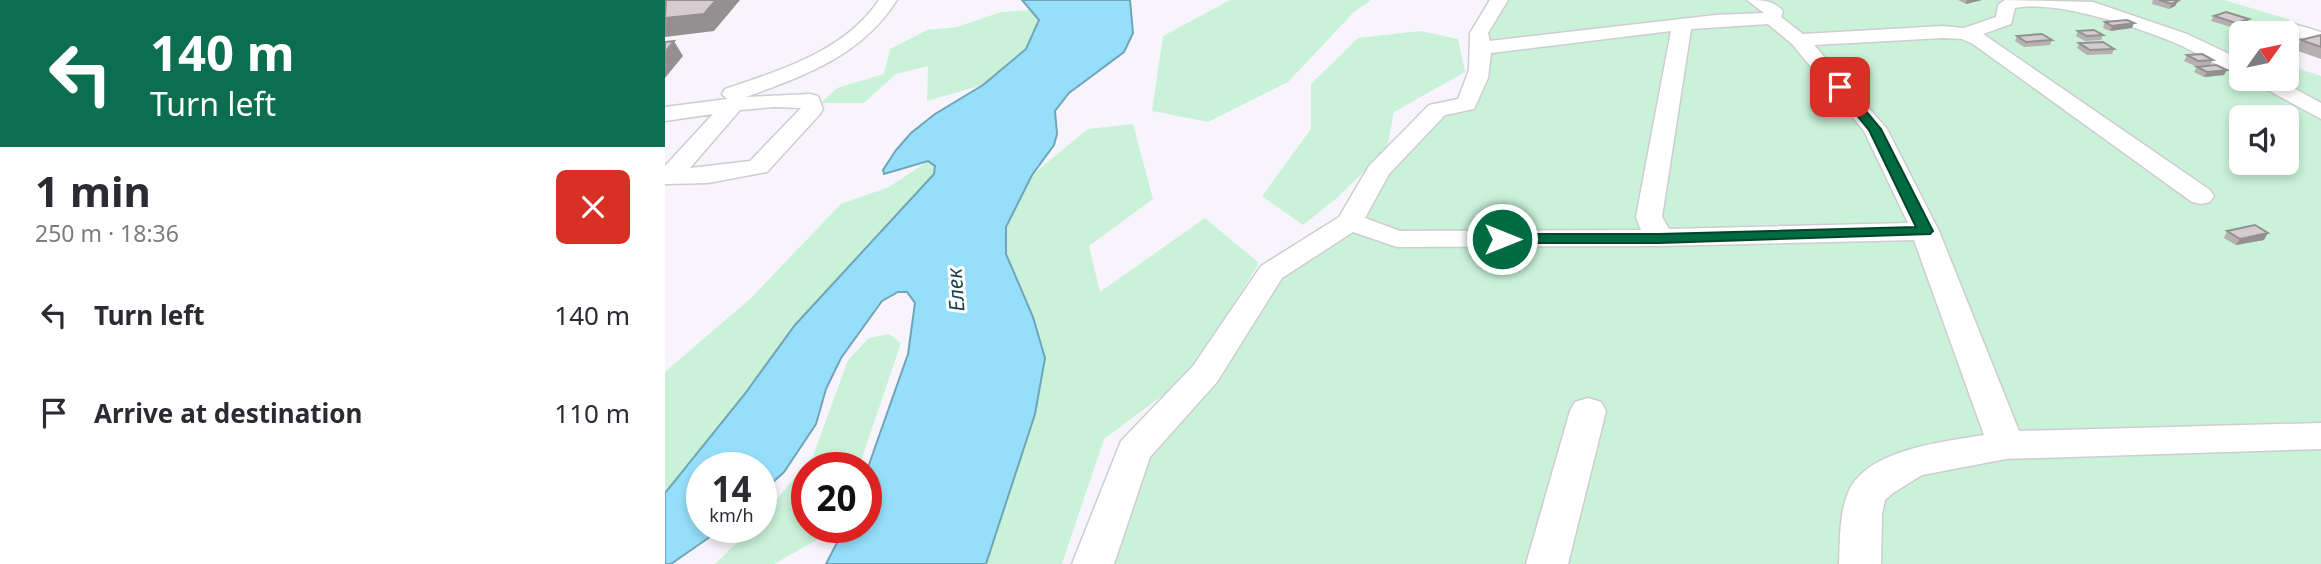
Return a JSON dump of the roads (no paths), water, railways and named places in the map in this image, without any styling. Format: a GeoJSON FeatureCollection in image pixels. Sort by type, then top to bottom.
{"type":"FeatureCollection","features":[{"type":"Feature","properties":{"kind":"lane"},"geometry":{"type":"LineString","coordinates":[[668,114],[769,82],[836,50],[869,26],[888,0]]}},
{"type":"Feature","properties":{"kind":"lane"},"geometry":{"type":"LineString","coordinates":[[1093,564],[1134,451],[1205,374],[1271,272],[1350,222],[1378,171],[1437,110],[1466,104],[1476,89],[1483,56],[1479,33],[1499,0]]}},
{"type":"Feature","properties":{"kind":"lane"},"geometry":{"type":"LineString","coordinates":[[1966,34],[2005,20],[2007,5],[2027,0],[2087,6],[2180,38],[2229,62]]}},
{"type":"Feature","properties":{"kind":"lane"},"geometry":{"type":"LineString","coordinates":[[1481,48],[1682,24],[1764,9],[1799,40],[1875,129],[1925,231],[2006,445]]}},
{"type":"Feature","properties":{"kind":"lane"},"geometry":{"type":"LineString","coordinates":[[1659,238],[1649,217],[1682,24]]}},
{"type":"Feature","properties":{"kind":"lane"},"geometry":{"type":"LineString","coordinates":[[2299,31],[2321,38]]}},
{"type":"Feature","properties":{"kind":"lane"},"geometry":{"type":"LineString","coordinates":[[1799,40],[1943,32],[1966,34],[1980,40],[2201,195]]}},
{"type":"Feature","properties":{"kind":"lane"},"geometry":{"type":"LineString","coordinates":[[2283,91],[2321,112]]}},
{"type":"Feature","properties":{"kind":"lane"},"geometry":{"type":"LineString","coordinates":[[668,114],[732,106],[792,100],[810,101],[812,109],[758,167],[708,175],[669,177],[732,106]]}},
{"type":"Feature","properties":{"kind":"lane"},"geometry":{"type":"LineString","coordinates":[[1350,222],[1397,239],[1659,238],[1925,231]]}},
{"type":"Feature","properties":{"kind":"lane"},"geometry":{"type":"LineString","coordinates":[[1547,564],[1588,411]]}},
{"type":"Feature","properties":{"kind":"lane"},"geometry":{"type":"LineString","coordinates":[[1860,564],[1862,514],[1867,494],[1879,482],[1913,462],[2006,445],[2321,436]]}},
{"type":"Feature","properties":{"kind":"water","name":"Елек"},"geometry":{"type":"Polygon","coordinates":[[[1022,0],[1130,0],[1133,33],[1124,52],[1069,93],[1055,111],[1057,134],[1054,145],[1032,175],[1006,227],[1006,254],[1033,317],[1045,358],[1035,414],[986,564],[826,564],[837,543],[882,543],[882,452],[873,452],[908,354],[915,303],[907,292],[898,292],[882,301],[841,358],[826,389],[816,424],[797,452],[791,452],[791,462],[777,478],[777,452],[698,452],[795,325],[934,174],[935,166],[928,161],[884,174],[883,170],[896,150],[911,133],[935,114],[983,85],[1026,49],[1039,20],[1022,0]]]}},
{"type":"Feature","properties":{"kind":"water"},"geometry":{"type":"Polygon","coordinates":[[[686,467],[686,543],[701,543],[671,564],[665,564],[665,493],[686,467]]]}}]}
